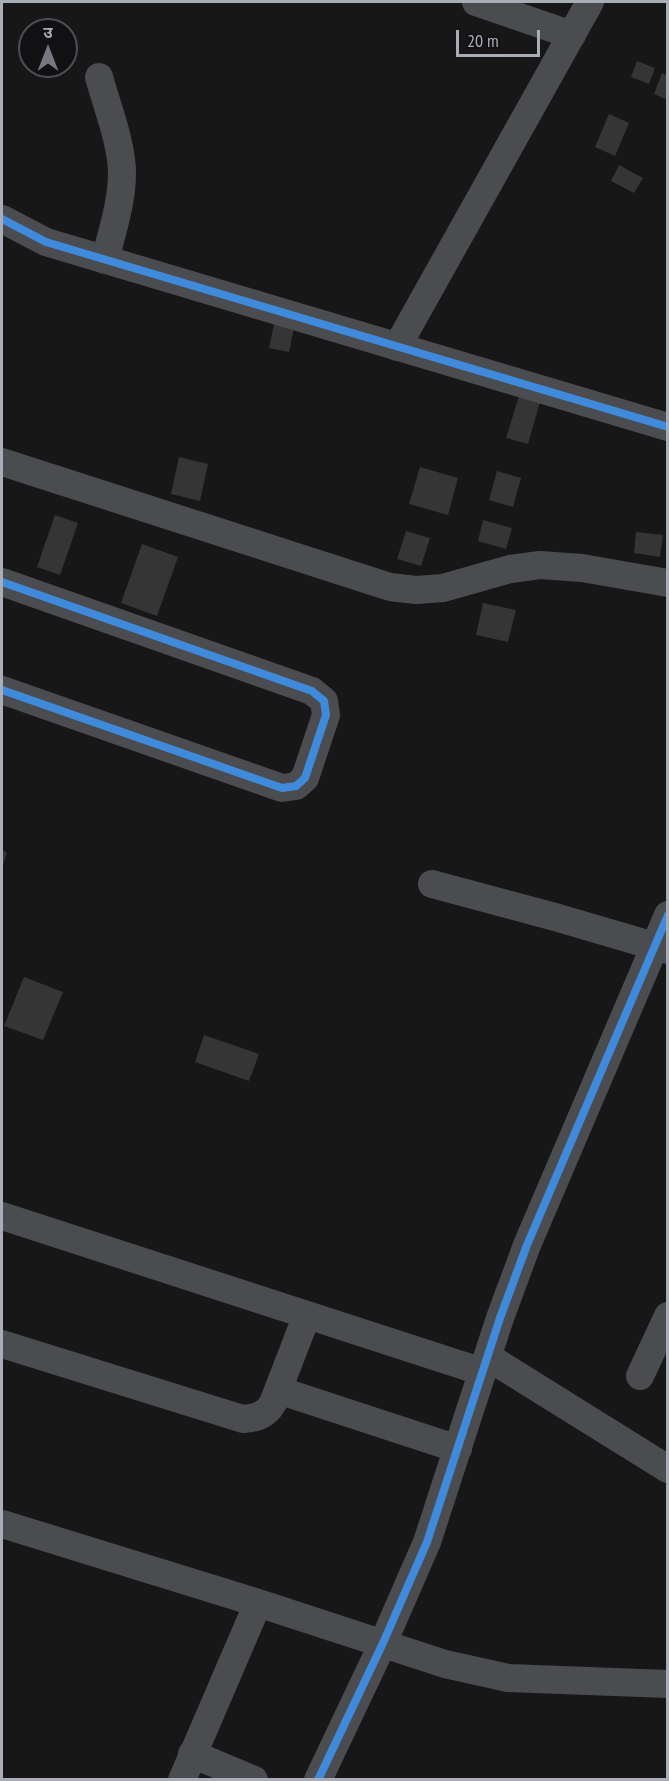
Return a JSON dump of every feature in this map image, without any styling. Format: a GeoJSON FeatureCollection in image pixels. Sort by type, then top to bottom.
{"type":"FeatureCollection","features":[{"type":"Feature","properties":{"kind":"street"},"geometry":{"type":"LineString","coordinates":[[476,2],[572,36]]}},
{"type":"Feature","properties":{"kind":"street"},"geometry":{"type":"LineString","coordinates":[[397,347],[590,2]]}},
{"type":"Feature","properties":{"kind":"street"},"geometry":{"type":"LineString","coordinates":[[99,77],[119,149],[122,172],[118,204],[105,260]]}},
{"type":"Feature","properties":{"kind":"street"},"geometry":{"type":"LineString","coordinates":[[2,219],[46,242],[667,425]]}},
{"type":"Feature","properties":{"kind":"street"},"geometry":{"type":"LineString","coordinates":[[2,462],[390,587],[416,590],[443,588],[510,569],[540,565],[582,568],[668,583]]}},
{"type":"Feature","properties":{"kind":"street"},"geometry":{"type":"LineString","coordinates":[[2,582],[312,691],[324,701],[326,715],[305,778],[296,786],[282,788],[2,690]]}},
{"type":"Feature","properties":{"kind":"street"},"geometry":{"type":"LineString","coordinates":[[432,884],[662,948]]}},
{"type":"Feature","properties":{"kind":"street"},"geometry":{"type":"LineString","coordinates":[[322,1778],[427,1542],[485,1364],[527,1245],[662,948],[668,915]]}},
{"type":"Feature","properties":{"kind":"street"},"geometry":{"type":"LineString","coordinates":[[2,1216],[307,1315],[485,1364],[668,1469]]}},
{"type":"Feature","properties":{"kind":"street"},"geometry":{"type":"LineString","coordinates":[[2,1344],[243,1419],[257,1418],[269,1410],[307,1315]]}},
{"type":"Feature","properties":{"kind":"street"},"geometry":{"type":"LineString","coordinates":[[640,1376],[668,1316]]}},
{"type":"Feature","properties":{"kind":"street"},"geometry":{"type":"LineString","coordinates":[[278,1390],[458,1449]]}},
{"type":"Feature","properties":{"kind":"street"},"geometry":{"type":"LineString","coordinates":[[2,1524],[258,1603],[445,1664],[508,1678],[668,1684]]}},
{"type":"Feature","properties":{"kind":"street"},"geometry":{"type":"LineString","coordinates":[[254,1779],[187,1767],[258,1603]]}},
{"type":"Feature","properties":{"kind":"building"},"geometry":{"type":"Polygon","coordinates":[[[637,61],[655,68],[649,84],[631,77],[637,61]]]}},
{"type":"Feature","properties":{"kind":"building"},"geometry":{"type":"Polygon","coordinates":[[[662,73],[668,76],[668,94],[665,99],[654,94],[662,73]]]}},
{"type":"Feature","properties":{"kind":"building"},"geometry":{"type":"Polygon","coordinates":[[[609,114],[629,123],[615,156],[595,147],[609,114]]]}},
{"type":"Feature","properties":{"kind":"building"},"geometry":{"type":"Polygon","coordinates":[[[619,165],[643,178],[634,193],[611,181],[619,165]]]}},
{"type":"Feature","properties":{"kind":"building"},"geometry":{"type":"Polygon","coordinates":[[[274,324],[294,328],[289,352],[269,348],[274,324]]]}},
{"type":"Feature","properties":{"kind":"building"},"geometry":{"type":"Polygon","coordinates":[[[519,396],[540,402],[528,444],[506,438],[519,396]]]}},
{"type":"Feature","properties":{"kind":"building"},"geometry":{"type":"Polygon","coordinates":[[[179,457],[208,464],[200,501],[171,494],[179,457]]]}},
{"type":"Feature","properties":{"kind":"building"},"geometry":{"type":"Polygon","coordinates":[[[420,467],[458,478],[448,515],[409,504],[420,467]]]}},
{"type":"Feature","properties":{"kind":"building"},"geometry":{"type":"Polygon","coordinates":[[[497,471],[521,478],[513,507],[489,500],[497,471]]]}},
{"type":"Feature","properties":{"kind":"building"},"geometry":{"type":"Polygon","coordinates":[[[55,515],[78,523],[60,575],[37,567],[55,515]]]}},
{"type":"Feature","properties":{"kind":"building"},"geometry":{"type":"Polygon","coordinates":[[[483,520],[512,528],[506,549],[478,541],[483,520]]]}},
{"type":"Feature","properties":{"kind":"building"},"geometry":{"type":"Polygon","coordinates":[[[406,531],[430,538],[421,566],[397,559],[406,531]]]}},
{"type":"Feature","properties":{"kind":"building"},"geometry":{"type":"Polygon","coordinates":[[[636,532],[663,535],[660,557],[634,553],[636,532]]]}},
{"type":"Feature","properties":{"kind":"building"},"geometry":{"type":"Polygon","coordinates":[[[142,544],[178,557],[157,616],[121,603],[142,544]]]}},
{"type":"Feature","properties":{"kind":"building"},"geometry":{"type":"Polygon","coordinates":[[[483,603],[516,610],[508,642],[476,635],[483,603]]]}},
{"type":"Feature","properties":{"kind":"building"},"geometry":{"type":"Polygon","coordinates":[[[2,850],[7,853],[2,867],[2,850]]]}},
{"type":"Feature","properties":{"kind":"building"},"geometry":{"type":"Polygon","coordinates":[[[24,977],[63,992],[43,1040],[4,1026],[24,977]]]}},
{"type":"Feature","properties":{"kind":"building"},"geometry":{"type":"Polygon","coordinates":[[[204,1035],[259,1054],[249,1081],[195,1062],[204,1035]]]}},
{"type":"Feature","properties":{"kind":"cycle path"},"geometry":{"type":"LineString","coordinates":[[2,219],[46,242],[668,427]]}},
{"type":"Feature","properties":{"kind":"cycle path"},"geometry":{"type":"LineString","coordinates":[[2,582],[312,691],[324,701],[326,715],[305,778],[296,786],[282,788],[2,690]]}},
{"type":"Feature","properties":{"kind":"cycle path"},"geometry":{"type":"LineString","coordinates":[[318,1780],[383,1643],[427,1542],[500,1318],[527,1245],[668,915]]}}]}
